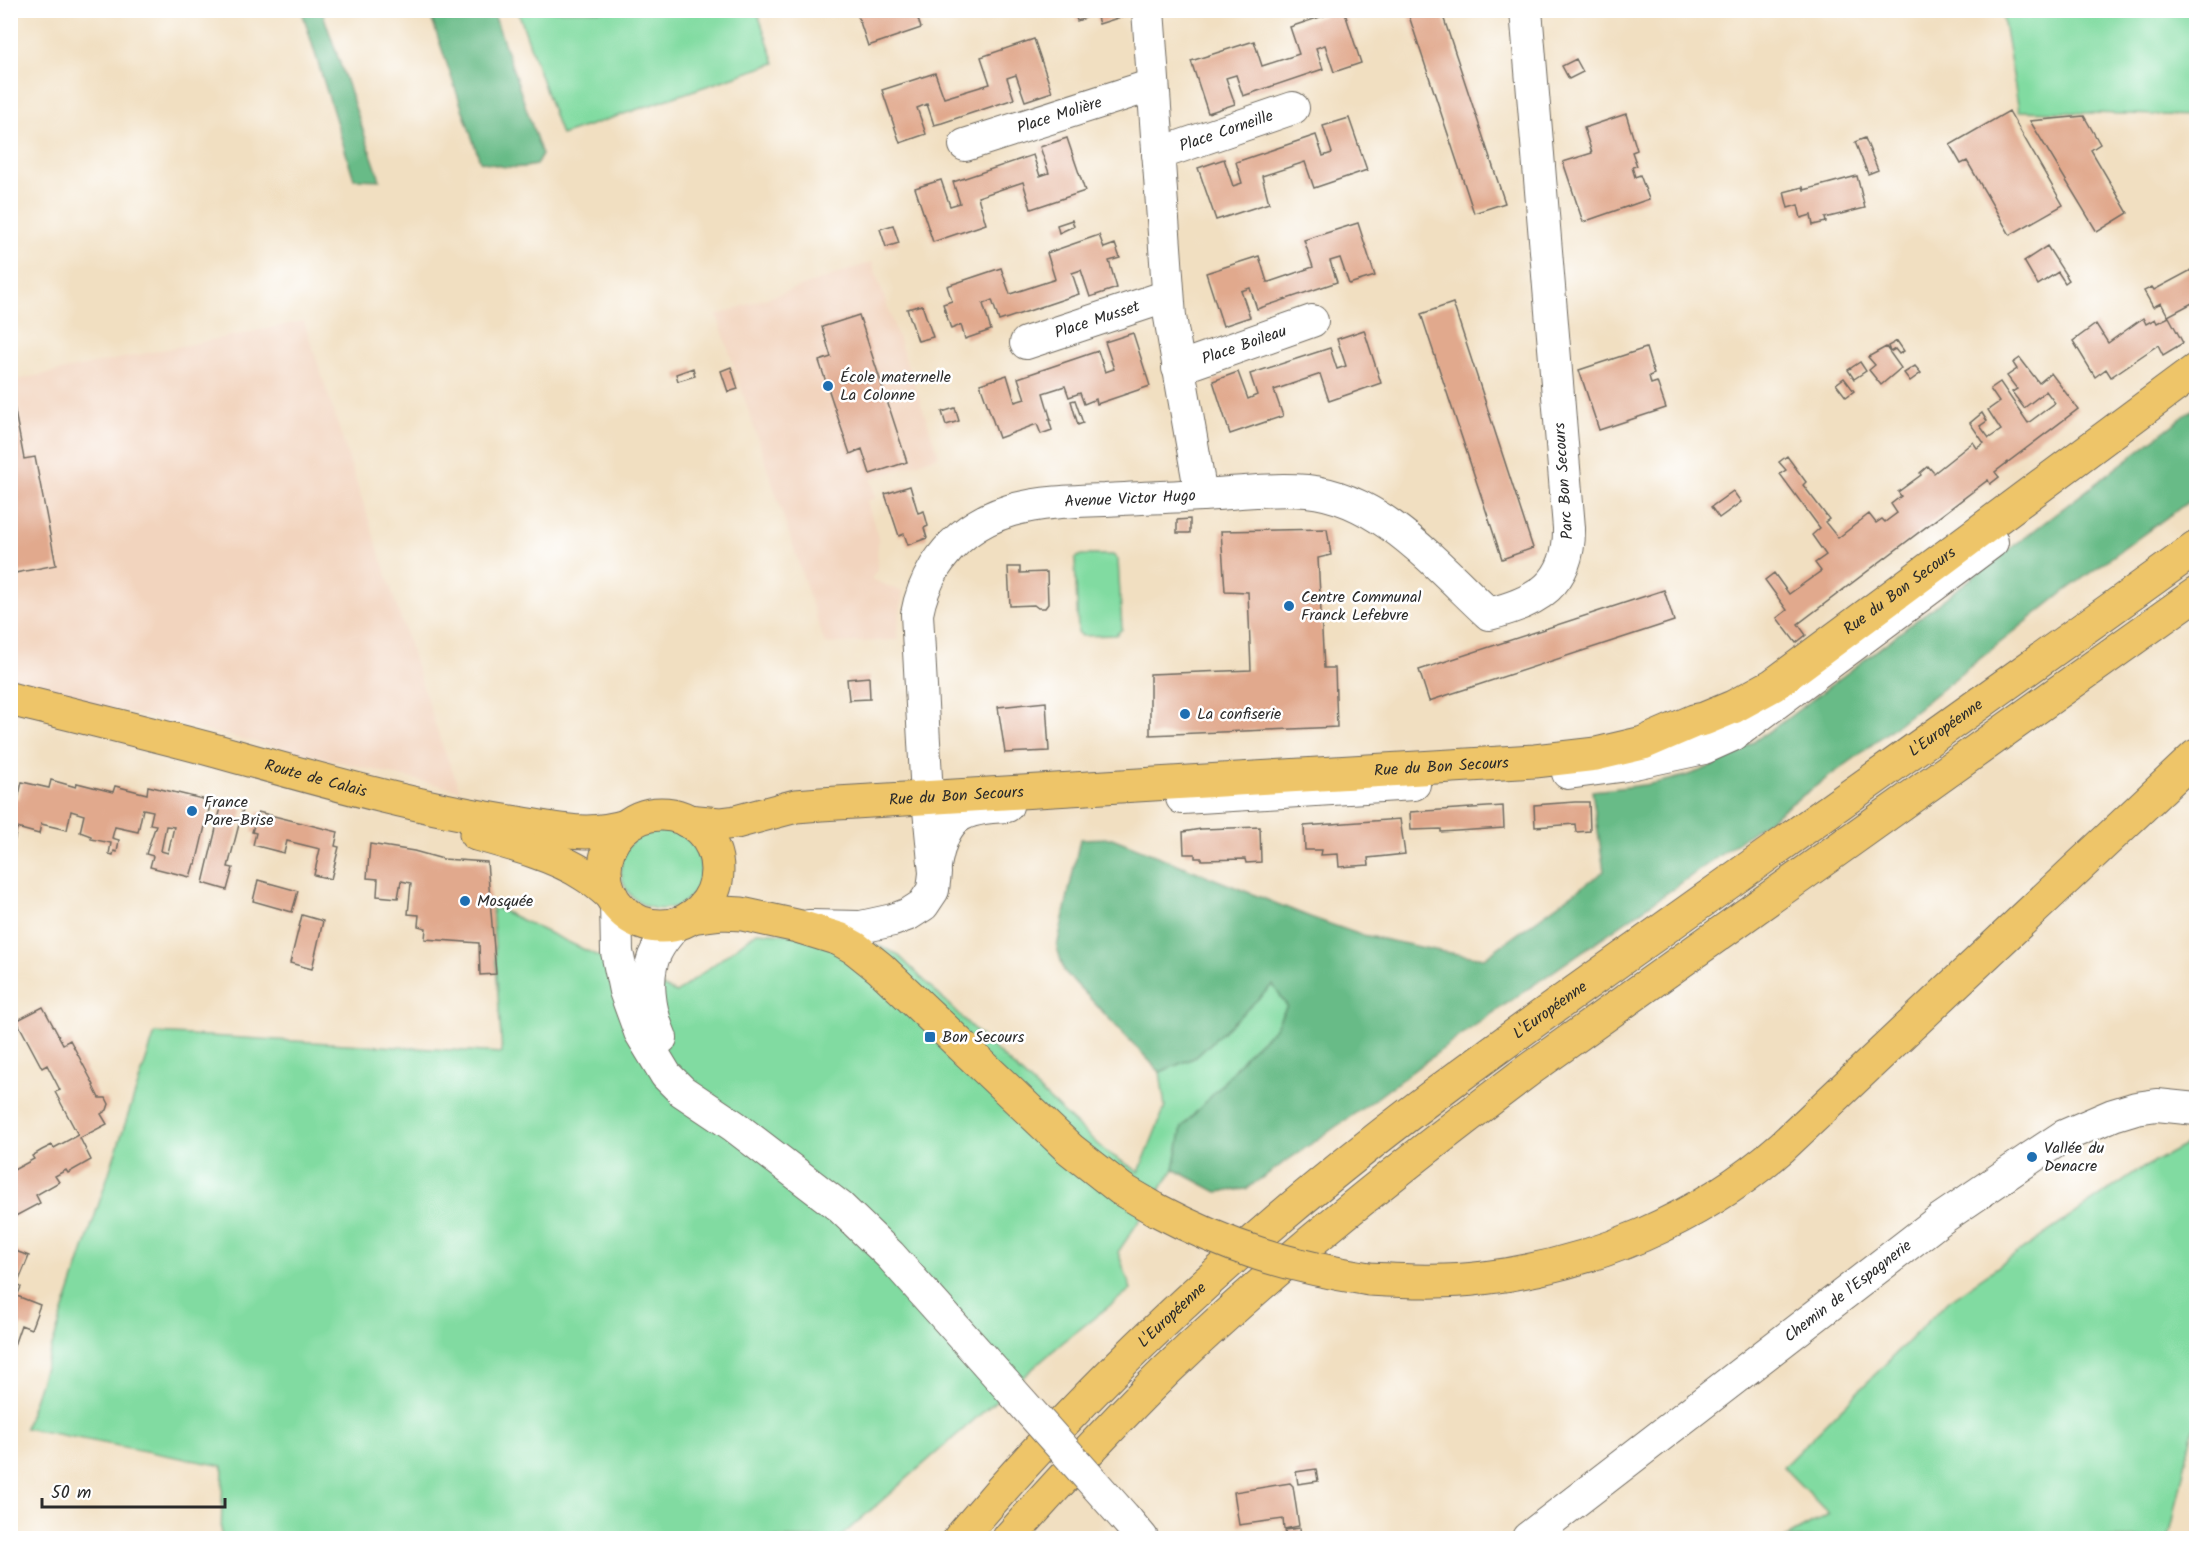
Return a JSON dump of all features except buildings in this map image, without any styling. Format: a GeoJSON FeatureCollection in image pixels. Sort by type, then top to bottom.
{"type":"FeatureCollection","features":[{"type":"Feature","properties":{"kind":"main road","name":"Rue du Bon Secours"},"geometry":{"type":"LineString","coordinates":[[687,821],[720,824],[796,806],[1535,760],[1596,754],[1643,744],[1694,721],[1733,707],[1773,685],[2106,446],[2196,370]]}},
{"type":"Feature","properties":{"kind":"main road","name":"L'Européenne"},"geometry":{"type":"LineString","coordinates":[[960,1539],[1040,1448],[1138,1347],[1244,1249],[1326,1179],[1508,1041],[2196,549]]}},
{"type":"Feature","properties":{"kind":"main road"},"geometry":{"type":"LineString","coordinates":[[1009,1539],[1073,1468],[1173,1365],[1273,1274],[1381,1183],[1530,1069],[2196,594]]}},
{"type":"Feature","properties":{"kind":"main road"},"geometry":{"type":"LineString","coordinates":[[2072,683],[2196,606]]}},
{"type":"Feature","properties":{"kind":"main road","name":"Route de Calais"},"geometry":{"type":"LineString","coordinates":[[10,699],[212,750],[302,776],[442,809],[583,833],[602,833],[626,826]]}},
{"type":"Feature","properties":{"kind":"main road","name":"Route de Calais"},"geometry":{"type":"LineString","coordinates":[[10,721],[310,792],[490,838],[567,865],[585,874],[613,899]]}},
{"type":"Feature","properties":{"kind":"main road"},"geometry":{"type":"LineString","coordinates":[[684,920],[701,909],[712,893],[716,868],[710,843],[702,833],[677,816],[655,814],[639,818],[626,826],[614,839],[605,861],[605,879],[613,899],[627,914],[641,922],[662,926],[723,914],[742,914],[796,926],[839,939],[870,959],[1070,1149],[1121,1189],[1155,1209],[1206,1235],[1261,1256],[1326,1272],[1369,1279],[1435,1281],[1481,1279],[1567,1262],[1627,1241],[1704,1205],[1746,1177],[1799,1132],[2196,756]]}},
{"type":"Feature","properties":{"kind":"street","name":"Avenue Victor Hugo"},"geometry":{"type":"LineString","coordinates":[[935,866],[917,644],[917,614],[924,588],[948,549],[979,523],[1021,507],[1056,502],[1201,495],[1178,368],[1168,296],[1148,10]]}},
{"type":"Feature","properties":{"kind":"street","name":"Parc Bon Secours"},"geometry":{"type":"LineString","coordinates":[[1201,495],[1306,491],[1348,500],[1374,514],[1401,534],[1488,614],[1527,603],[1540,595],[1557,578],[1568,555],[1569,528],[1526,10]]}},
{"type":"Feature","properties":{"kind":"street","name":"Place Molière"},"geometry":{"type":"LineString","coordinates":[[965,145],[1153,86]]}},
{"type":"Feature","properties":{"kind":"street","name":"Place Corneille"},"geometry":{"type":"LineString","coordinates":[[1158,154],[1293,108]]}},
{"type":"Feature","properties":{"kind":"street","name":"Place Musset"},"geometry":{"type":"LineString","coordinates":[[1026,343],[1168,296]]}},
{"type":"Feature","properties":{"kind":"street","name":"Place Boileau"},"geometry":{"type":"LineString","coordinates":[[1178,368],[1312,321]]}},
{"type":"Feature","properties":{"kind":"street","name":"Rue du Bon Secours"},"geometry":{"type":"LineString","coordinates":[[935,866],[938,848],[950,824],[961,814],[974,808],[1242,795],[1520,777],[1620,766],[1704,748],[1733,735],[1758,718],[2106,446],[2196,390]]}},
{"type":"Feature","properties":{"kind":"street"},"geometry":{"type":"LineString","coordinates":[[796,926],[861,927],[901,918],[923,904],[931,895],[935,884],[935,866]]}},
{"type":"Feature","properties":{"kind":"street"},"geometry":{"type":"LineString","coordinates":[[613,899],[619,964],[629,1004],[644,1038],[660,1066],[674,1083],[824,1193],[856,1221],[890,1255],[1134,1529]]}},
{"type":"Feature","properties":{"kind":"street"},"geometry":{"type":"LineString","coordinates":[[684,920],[657,950],[651,964],[651,998],[658,1032],[672,1060],[684,1077],[734,1126]]}},
{"type":"Feature","properties":{"kind":"street","name":"Chemin de l'Espagnerie"},"geometry":{"type":"LineString","coordinates":[[1528,1539],[1941,1219],[2064,1136],[2136,1108],[2157,1106],[2196,1109]]}},
{"type":"Feature","properties":{"kind":"shaded area","name":"École maternelle La Colonne"},"geometry":{"type":"Polygon","coordinates":[[[872,262],[939,456],[871,479],[876,498],[867,501],[878,538],[877,570],[871,579],[903,592],[897,631],[898,640],[825,644],[717,315],[872,262]]]}},
{"type":"Feature","properties":{"kind":"shaded area"},"geometry":{"type":"Polygon","coordinates":[[[304,321],[441,742],[460,790],[11,685],[11,381],[304,321]]]}},
{"type":"Feature","properties":{"kind":"green space"},"geometry":{"type":"Polygon","coordinates":[[[302,11],[322,11],[380,180],[354,179],[302,11]]]}},
{"type":"Feature","properties":{"kind":"green space"},"geometry":{"type":"Polygon","coordinates":[[[429,11],[493,11],[542,155],[536,165],[508,167],[480,161],[429,11]]]}},
{"type":"Feature","properties":{"kind":"green space"},"geometry":{"type":"Polygon","coordinates":[[[518,11],[757,11],[775,63],[561,135],[518,11]]]}},
{"type":"Feature","properties":{"kind":"green space"},"geometry":{"type":"Polygon","coordinates":[[[2002,11],[2196,11],[2196,116],[2019,111],[2002,11]]]}},
{"type":"Feature","properties":{"kind":"green space"},"geometry":{"type":"Polygon","coordinates":[[[2196,407],[2196,496],[2065,591],[1859,755],[1246,1189],[1217,1192],[1174,1169],[1182,1127],[1220,1087],[1246,1055],[1275,1028],[1287,1006],[1273,985],[1196,1057],[1160,1072],[1064,971],[1057,947],[1080,839],[1112,838],[1358,934],[1484,958],[1604,871],[1592,791],[1639,786],[1685,776],[1714,765],[1741,750],[1784,721],[2196,407]]]}},
{"type":"Feature","properties":{"kind":"green space"},"geometry":{"type":"Polygon","coordinates":[[[1081,555],[1113,555],[1118,560],[1122,629],[1116,635],[1082,636],[1078,632],[1075,559],[1081,555]]]}},
{"type":"Feature","properties":{"kind":"green space"},"geometry":{"type":"Polygon","coordinates":[[[653,829],[669,829],[690,840],[701,861],[701,877],[690,898],[669,909],[653,909],[639,903],[627,891],[621,877],[621,861],[627,847],[639,835],[653,829]]]}},
{"type":"Feature","properties":{"kind":"green space"},"geometry":{"type":"Polygon","coordinates":[[[492,906],[676,993],[757,932],[862,939],[897,954],[991,1046],[1105,1151],[1139,1172],[1165,1107],[1160,1072],[1196,1057],[1273,984],[1287,1006],[1275,1028],[1246,1055],[1220,1087],[1182,1127],[1174,1169],[1118,1252],[1131,1289],[1062,1343],[839,1538],[221,1538],[223,1466],[25,1428],[155,1033],[502,1053],[492,906]]]}},
{"type":"Feature","properties":{"kind":"green space"},"geometry":{"type":"Polygon","coordinates":[[[2196,1139],[2196,1416],[2169,1538],[1785,1538],[1829,1514],[1783,1467],[1948,1301],[2134,1173],[2196,1139]]]}},
{"type":"Feature","properties":{"kind":"place","name":"École maternelle La Colonne"},"geometry":{"type":"Point","coordinates":[828,386]}},
{"type":"Feature","properties":{"kind":"place","name":"Centre Communal Franck Lefebvre"},"geometry":{"type":"Point","coordinates":[1289,606]}},
{"type":"Feature","properties":{"kind":"place","name":"La confiserie"},"geometry":{"type":"Point","coordinates":[1185,714]}},
{"type":"Feature","properties":{"kind":"place","name":"France Pare-Brise"},"geometry":{"type":"Point","coordinates":[192,811]}},
{"type":"Feature","properties":{"kind":"place","name":"Mosquée"},"geometry":{"type":"Point","coordinates":[465,901]}},
{"type":"Feature","properties":{"kind":"place","name":"Bon Secours"},"geometry":{"type":"Point","coordinates":[930,1037]}},
{"type":"Feature","properties":{"kind":"place","name":"Vallée du Denacre"},"geometry":{"type":"Point","coordinates":[2032,1157]}}]}
